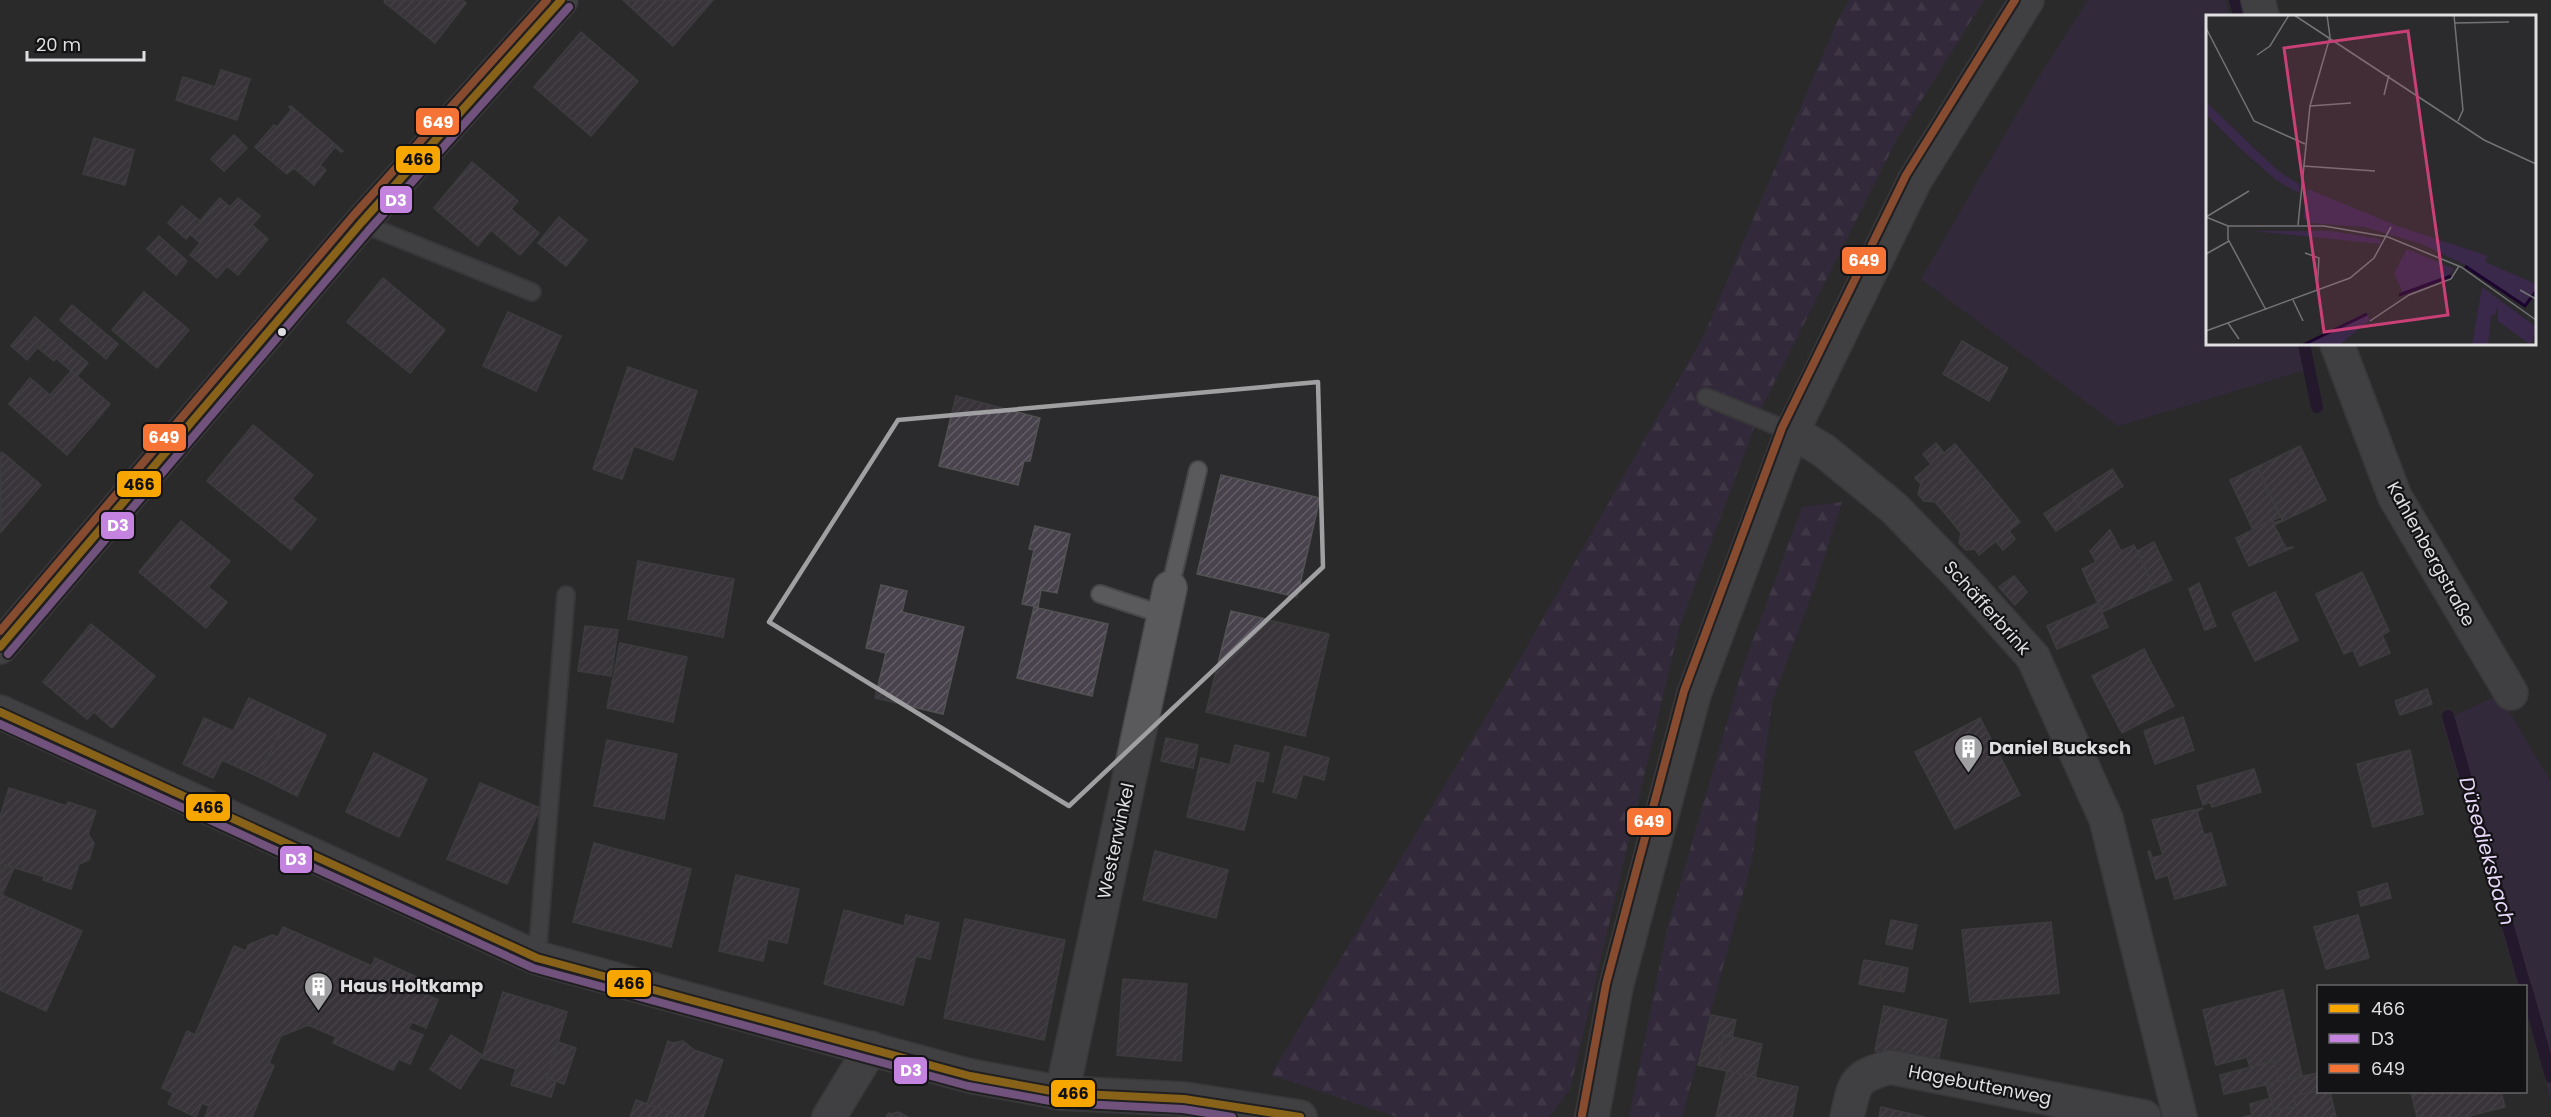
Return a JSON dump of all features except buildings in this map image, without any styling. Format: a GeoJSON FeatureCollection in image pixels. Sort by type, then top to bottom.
{"type":"FeatureCollection","features":[{"type":"Feature","properties":{"kind":"street"},"geometry":{"type":"LineString","coordinates":[[0,647],[361,223],[561,0]]}},
{"type":"Feature","properties":{"kind":"street"},"geometry":{"type":"LineString","coordinates":[[1592,1117],[1616,987],[1694,694],[1792,432],[1915,180],[2027,0]]}},
{"type":"Feature","properties":{"kind":"street"},"geometry":{"type":"LineString","coordinates":[[2258,0],[2262,15]]}},
{"type":"Feature","properties":{"kind":"street","name":"Kahlenbergstraße"},"geometry":{"type":"LineString","coordinates":[[2337,345],[2395,497],[2511,693]]}},
{"type":"Feature","properties":{"kind":"street","name":"Schäfferbrink"},"geometry":{"type":"LineString","coordinates":[[1792,432],[1822,450],[1894,508],[1962,578],[2032,657],[2106,819],[2180,1117]]}},
{"type":"Feature","properties":{"kind":"street","name":"Westerwinkel"},"geometry":{"type":"LineString","coordinates":[[1062,1094],[1167,601]]}},
{"type":"Feature","properties":{"kind":"street"},"geometry":{"type":"LineString","coordinates":[[0,712],[537,958],[970,1076],[1062,1094],[1184,1099],[1300,1117]]}},
{"type":"Feature","properties":{"kind":"street"},"geometry":{"type":"LineString","coordinates":[[829,1117],[871,1048]]}},
{"type":"Feature","properties":{"kind":"street","name":"Hagebuttenweg"},"geometry":{"type":"LineString","coordinates":[[1847,1117],[1853,1090],[1864,1075],[1890,1067],[2144,1117]]}},
{"type":"Feature","properties":{"kind":"lane"},"geometry":{"type":"LineString","coordinates":[[361,223],[532,292]]}},
{"type":"Feature","properties":{"kind":"lane"},"geometry":{"type":"LineString","coordinates":[[1706,397],[1792,432]]}},
{"type":"Feature","properties":{"kind":"lane"},"geometry":{"type":"LineString","coordinates":[[1100,594],[1167,601],[1198,470]]}},
{"type":"Feature","properties":{"kind":"lane"},"geometry":{"type":"LineString","coordinates":[[537,958],[566,595]]}},
{"type":"Feature","properties":{"kind":"highlighted area"},"geometry":{"type":"Polygon","coordinates":[[[1318,382],[1323,567],[1069,806],[769,622],[898,420],[1318,382]]]}},
{"type":"Feature","properties":{"kind":"green space"},"geometry":{"type":"Polygon","coordinates":[[[1849,0],[1984,0],[1897,139],[1761,409],[1679,628],[1570,1089],[1549,1117],[1396,1117],[1271,1075],[1508,680],[1704,335],[1835,26],[1849,0]]]}},
{"type":"Feature","properties":{"kind":"green space"},"geometry":{"type":"Polygon","coordinates":[[[2088,0],[2226,0],[2229,15],[2206,15],[2206,345],[2299,345],[2305,370],[2118,426],[1921,279],[2038,78],[2088,0]]]}},
{"type":"Feature","properties":{"kind":"green space"},"geometry":{"type":"Polygon","coordinates":[[[1842,502],[1816,583],[1772,702],[1752,860],[1682,1117],[1629,1117],[1667,929],[1743,667],[1802,507],[1842,502]]]}},
{"type":"Feature","properties":{"kind":"green space"},"geometry":{"type":"Polygon","coordinates":[[[2499,695],[2551,782],[2551,1100],[2527,1015],[2527,985],[2518,985],[2442,721],[2499,695]]]}},
{"type":"Feature","properties":{"kind":"waterway","name":"Düsedieksbach"},"geometry":{"type":"LineString","coordinates":[[2235,0],[2239,15]]}},
{"type":"Feature","properties":{"kind":"waterway","name":"Düsedieksbach"},"geometry":{"type":"LineString","coordinates":[[2304,345],[2317,407]]}},
{"type":"Feature","properties":{"kind":"waterway","name":"Düsedieksbach"},"geometry":{"type":"LineString","coordinates":[[2448,716],[2525,985]]}},
{"type":"Feature","properties":{"kind":"waterway","name":"Düsedieksbach"},"geometry":{"type":"LineString","coordinates":[[2527,991],[2551,1077]]}},
{"type":"Feature","properties":{"kind":"transit line","name":"649"},"geometry":{"type":"LineString","coordinates":[[0,631],[353,216],[547,0]]}},
{"type":"Feature","properties":{"kind":"transit line","name":"466"},"geometry":{"type":"LineString","coordinates":[[0,647],[361,223],[561,0]]}},
{"type":"Feature","properties":{"kind":"transit line","name":"649"},"geometry":{"type":"LineString","coordinates":[[1582,1115],[1606,984],[1684,691],[1782,428],[1906,175],[2015,0]]}},
{"type":"Feature","properties":{"kind":"transit line","name":"D3"},"geometry":{"type":"LineString","coordinates":[[8,654],[369,230],[569,7]]}},
{"type":"Feature","properties":{"kind":"transit line","name":"466"},"geometry":{"type":"LineString","coordinates":[[0,712],[537,958],[970,1076],[1062,1093],[1184,1099],[1300,1117]]}},
{"type":"Feature","properties":{"kind":"transit line","name":"D3"},"geometry":{"type":"LineString","coordinates":[[0,724],[533,968],[968,1086],[1061,1103],[1183,1109],[1232,1117]]}},
{"type":"Feature","properties":{"kind":"place","name":"Daniel Bucksch"},"geometry":{"type":"Point","coordinates":[1968,774]}},
{"type":"Feature","properties":{"kind":"place","name":"Haus Holtkamp"},"geometry":{"type":"Point","coordinates":[319,1012]}}]}
